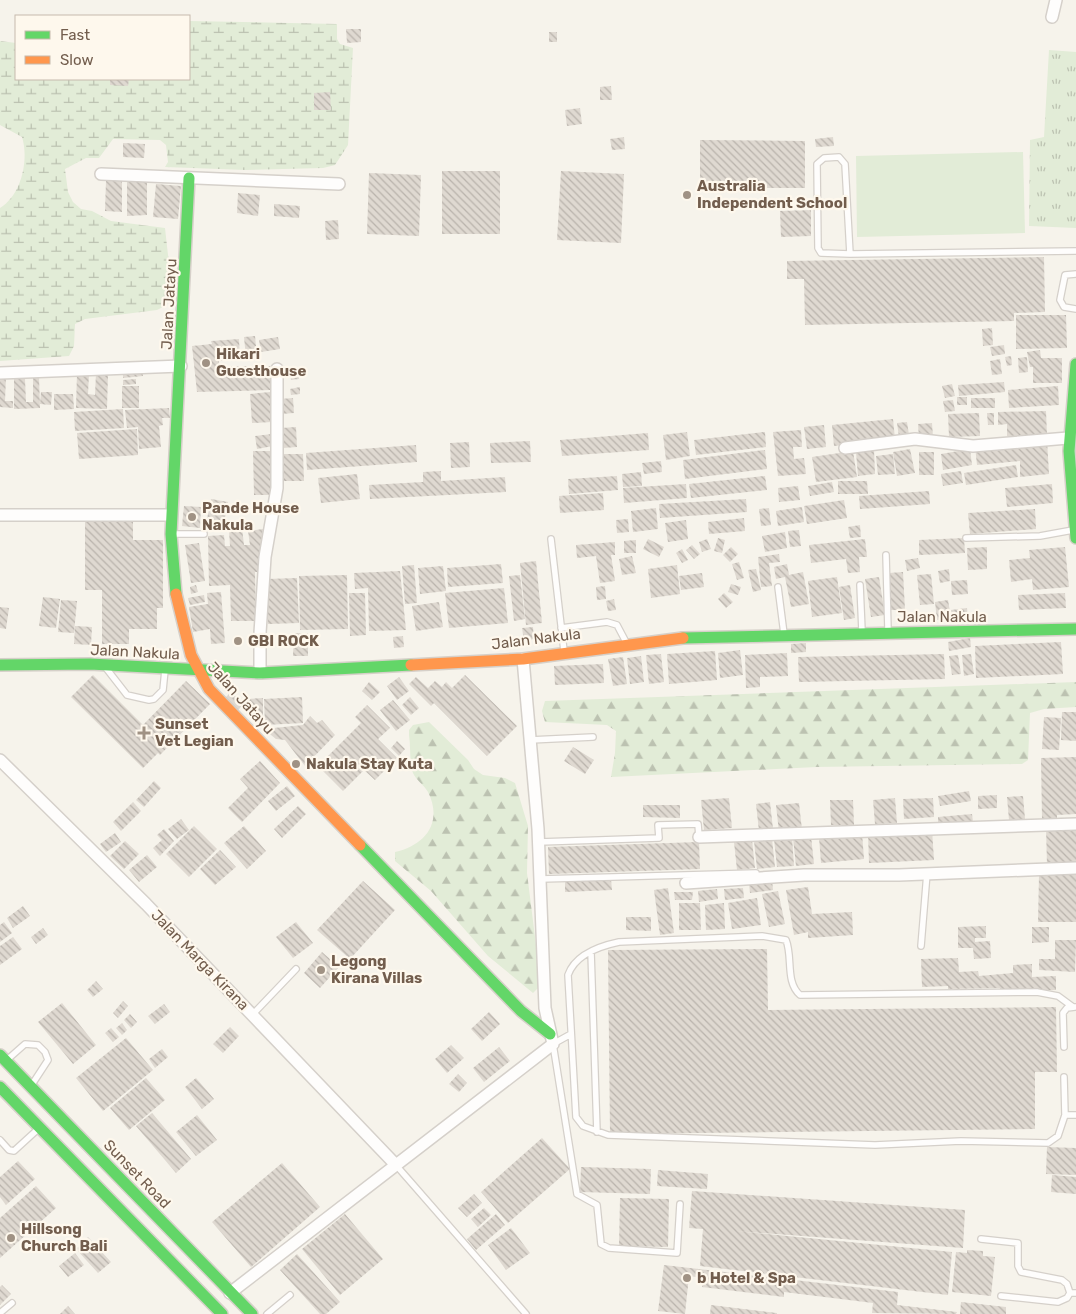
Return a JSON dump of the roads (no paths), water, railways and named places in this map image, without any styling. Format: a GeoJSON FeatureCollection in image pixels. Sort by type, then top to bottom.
{"type":"FeatureCollection","features":[{"type":"Feature","properties":{"kind":"main road","name":"Jalan Jatayu"},"geometry":{"type":"LineString","coordinates":[[189,178],[181,366],[171,534],[173,570],[185,642],[195,670],[209,689],[521,1011],[551,1039]]}},
{"type":"Feature","properties":{"kind":"main road"},"geometry":{"type":"LineString","coordinates":[[1075,534],[1069,479],[1068,438],[1070,401],[1076,364]]}},
{"type":"Feature","properties":{"kind":"main road","name":"Jalan Nakula"},"geometry":{"type":"LineString","coordinates":[[0,665],[103,665],[260,673],[523,659],[667,638],[888,632],[968,634],[1076,629]]}},
{"type":"Feature","properties":{"kind":"main road","name":"Sunset Road"},"geometry":{"type":"LineString","coordinates":[[3,1058],[252,1314]]}},
{"type":"Feature","properties":{"kind":"main road"},"geometry":{"type":"LineString","coordinates":[[0,1086],[222,1314]]}},
{"type":"Feature","properties":{"kind":"street"},"geometry":{"type":"LineString","coordinates":[[1052,17],[1056,0]]}},
{"type":"Feature","properties":{"kind":"street"},"geometry":{"type":"LineString","coordinates":[[101,174],[339,184]]}},
{"type":"Feature","properties":{"kind":"street"},"geometry":{"type":"LineString","coordinates":[[0,372],[181,366]]}},
{"type":"Feature","properties":{"kind":"street"},"geometry":{"type":"LineString","coordinates":[[260,673],[265,557],[277,488],[277,369]]}},
{"type":"Feature","properties":{"kind":"street"},"geometry":{"type":"LineString","coordinates":[[845,448],[915,439],[973,446],[1068,438]]}},
{"type":"Feature","properties":{"kind":"street"},"geometry":{"type":"LineString","coordinates":[[0,515],[171,515]]}},
{"type":"Feature","properties":{"kind":"street"},"geometry":{"type":"LineString","coordinates":[[230,1293],[551,1039],[545,1008],[541,879],[523,659]]}},
{"type":"Feature","properties":{"kind":"street","name":"Jalan Marga Kirana"},"geometry":{"type":"LineString","coordinates":[[0,760],[103,860],[395,1164]]}},
{"type":"Feature","properties":{"kind":"street"},"geometry":{"type":"LineString","coordinates":[[699,837],[1076,824]]}},
{"type":"Feature","properties":{"kind":"street"},"geometry":{"type":"LineString","coordinates":[[686,883],[787,877],[1076,868]]}},
{"type":"Feature","properties":{"kind":"lane"},"geometry":{"type":"LineString","coordinates":[[850,254],[846,164],[839,157],[824,158],[817,164],[818,248],[824,254],[850,254],[1076,251]]}},
{"type":"Feature","properties":{"kind":"lane"},"geometry":{"type":"LineString","coordinates":[[1076,274],[1065,275],[1060,300],[1064,307],[1076,309]]}},
{"type":"Feature","properties":{"kind":"lane"},"geometry":{"type":"LineString","coordinates":[[171,534],[204,534]]}},
{"type":"Feature","properties":{"kind":"lane"},"geometry":{"type":"LineString","coordinates":[[966,538],[1075,534]]}},
{"type":"Feature","properties":{"kind":"lane"},"geometry":{"type":"LineString","coordinates":[[552,539],[564,652]]}},
{"type":"Feature","properties":{"kind":"lane"},"geometry":{"type":"LineString","coordinates":[[886,555],[888,632]]}},
{"type":"Feature","properties":{"kind":"lane"},"geometry":{"type":"LineString","coordinates":[[860,585],[862,633]]}},
{"type":"Feature","properties":{"kind":"lane"},"geometry":{"type":"LineString","coordinates":[[778,587],[784,634]]}},
{"type":"Feature","properties":{"kind":"lane"},"geometry":{"type":"LineString","coordinates":[[561,628],[607,622],[617,625],[626,643]]}},
{"type":"Feature","properties":{"kind":"lane"},"geometry":{"type":"LineString","coordinates":[[103,665],[127,696],[149,700],[154,699],[163,690],[165,668]]}},
{"type":"Feature","properties":{"kind":"lane"},"geometry":{"type":"LineString","coordinates":[[530,740],[592,737]]}},
{"type":"Feature","properties":{"kind":"lane"},"geometry":{"type":"LineString","coordinates":[[538,842],[659,838],[658,826],[698,824],[699,837]]}},
{"type":"Feature","properties":{"kind":"lane"},"geometry":{"type":"LineString","coordinates":[[541,879],[788,872],[787,877]]}},
{"type":"Feature","properties":{"kind":"lane"},"geometry":{"type":"LineString","coordinates":[[921,946],[927,873]]}},
{"type":"Feature","properties":{"kind":"lane"},"geometry":{"type":"LineString","coordinates":[[1064,1077],[1065,1115],[1058,1136],[1048,1143],[961,1141],[875,1145],[608,1135],[580,1124],[576,1117],[568,975],[571,968],[578,961],[604,945],[619,942],[762,936],[786,940],[789,947],[791,979],[795,991],[800,995],[1037,992],[1058,996],[1074,1006]]}},
{"type":"Feature","properties":{"kind":"lane"},"geometry":{"type":"LineString","coordinates":[[590,952],[597,1132]]}},
{"type":"Feature","properties":{"kind":"lane"},"geometry":{"type":"LineString","coordinates":[[252,1014],[296,969]]}},
{"type":"Feature","properties":{"kind":"lane"},"geometry":{"type":"LineString","coordinates":[[1064,1047],[1063,1013],[1067,1008],[1074,1006]]}},
{"type":"Feature","properties":{"kind":"lane"},"geometry":{"type":"LineString","coordinates":[[571,1034],[551,1039],[577,1194],[597,1205],[601,1244],[609,1248],[677,1253],[680,1204]]}},
{"type":"Feature","properties":{"kind":"lane"},"geometry":{"type":"LineString","coordinates":[[3,1058],[29,1043],[38,1045],[45,1052],[48,1060],[31,1086]]}},
{"type":"Feature","properties":{"kind":"lane"},"geometry":{"type":"LineString","coordinates":[[1065,1115],[1076,1115]]}},
{"type":"Feature","properties":{"kind":"lane"},"geometry":{"type":"LineString","coordinates":[[0,1140],[10,1151],[16,1151],[40,1128]]}},
{"type":"Feature","properties":{"kind":"lane"},"geometry":{"type":"LineString","coordinates":[[395,1164],[526,1314]]}},
{"type":"Feature","properties":{"kind":"lane"},"geometry":{"type":"LineString","coordinates":[[981,1240],[1018,1243],[1018,1266],[1021,1272],[1062,1280],[1073,1293],[1058,1302],[1002,1296]]}},
{"type":"Feature","properties":{"kind":"lane"},"geometry":{"type":"LineString","coordinates":[[267,1314],[290,1295]]}},
{"type":"Feature","properties":{"kind":"lane"},"geometry":{"type":"LineString","coordinates":[[0,1313],[12,1303]]}},
{"type":"Feature","properties":{"kind":"place","name":"Australia Independent School"},"geometry":{"type":"Point","coordinates":[687,195]}},
{"type":"Feature","properties":{"kind":"place","name":"Hikari Guesthouse"},"geometry":{"type":"Point","coordinates":[206,363]}},
{"type":"Feature","properties":{"kind":"place","name":"Pande House Nakula"},"geometry":{"type":"Point","coordinates":[192,517]}},
{"type":"Feature","properties":{"kind":"place","name":"GBI ROCK"},"geometry":{"type":"Point","coordinates":[238,641]}},
{"type":"Feature","properties":{"kind":"place","name":"Sunset Vet Legian"},"geometry":{"type":"Point","coordinates":[144,733]}},
{"type":"Feature","properties":{"kind":"place","name":"Nakula Stay Kuta"},"geometry":{"type":"Point","coordinates":[296,764]}},
{"type":"Feature","properties":{"kind":"place","name":"Legong Kirana Villas"},"geometry":{"type":"Point","coordinates":[321,970]}},
{"type":"Feature","properties":{"kind":"place","name":"Hillsong Church Bali"},"geometry":{"type":"Point","coordinates":[11,1238]}},
{"type":"Feature","properties":{"kind":"place","name":"b Hotel & Spa"},"geometry":{"type":"Point","coordinates":[687,1278]}}]}
